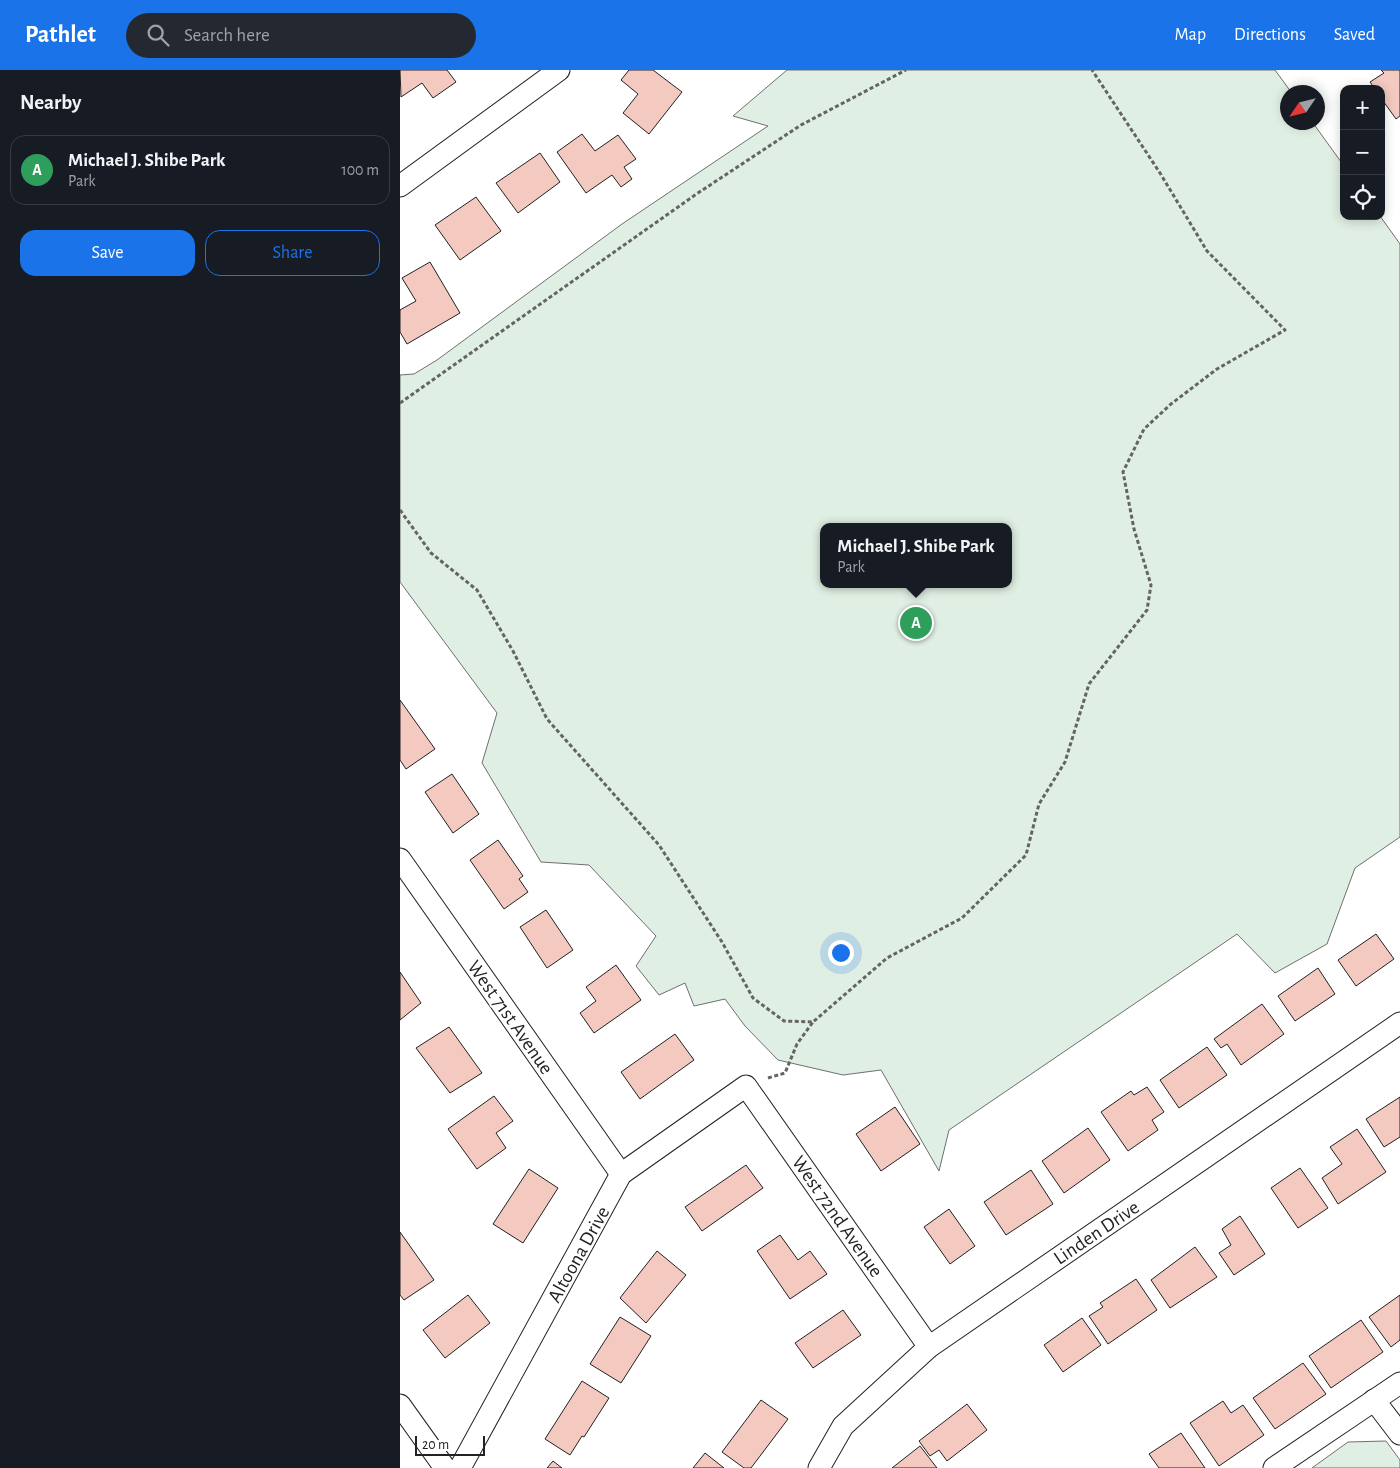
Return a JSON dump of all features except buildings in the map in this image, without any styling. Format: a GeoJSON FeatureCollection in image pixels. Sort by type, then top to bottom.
{"type":"FeatureCollection","features":[{"type":"Feature","properties":{"kind":"street"},"geometry":{"type":"LineString","coordinates":[[400,186],[559,70]]}},
{"type":"Feature","properties":{"kind":"street","name":"West 71st Avenue"},"geometry":{"type":"LineString","coordinates":[[400,859],[622,1174]]}},
{"type":"Feature","properties":{"kind":"street","name":"Linden Drive"},"geometry":{"type":"LineString","coordinates":[[819,1468],[843,1426],[929,1347],[1400,1023]]}},
{"type":"Feature","properties":{"kind":"street","name":"Altoona Drive"},"geometry":{"type":"LineString","coordinates":[[460,1468],[622,1174],[746,1086]]}},
{"type":"Feature","properties":{"kind":"street","name":"West 72nd Avenue"},"geometry":{"type":"LineString","coordinates":[[746,1086],[929,1347]]}},
{"type":"Feature","properties":{"kind":"street"},"geometry":{"type":"LineString","coordinates":[[1274,1468],[1400,1383]]}},
{"type":"Feature","properties":{"kind":"street"},"geometry":{"type":"LineString","coordinates":[[1374,1400],[1400,1434]]}},
{"type":"Feature","properties":{"kind":"street"},"geometry":{"type":"LineString","coordinates":[[400,1405],[444,1468]]}},
{"type":"Feature","properties":{"kind":"path"},"geometry":{"type":"LineString","coordinates":[[400,403],[695,195],[801,125],[906,70]]}},
{"type":"Feature","properties":{"kind":"path"},"geometry":{"type":"LineString","coordinates":[[746,1086],[785,1073],[797,1044],[813,1022],[888,958],[962,918],[1026,855],[1039,804],[1065,762],[1089,684],[1147,610],[1151,586],[1134,529],[1123,472],[1144,429],[1171,404],[1217,369],[1285,330],[1207,251],[1160,173],[1092,70]]}},
{"type":"Feature","properties":{"kind":"path"},"geometry":{"type":"LineString","coordinates":[[400,510],[431,553],[477,590],[514,651],[547,719],[660,845],[722,942],[753,998],[784,1021],[813,1022]]}},
{"type":"Feature","properties":{"kind":"green space"},"geometry":{"type":"Polygon","coordinates":[[[787,70],[1275,70],[1286,85],[1280,85],[1280,130],[1318,130],[1340,160],[1340,220],[1383,220],[1400,244],[1400,837],[1355,868],[1327,944],[1275,973],[1237,934],[949,1130],[939,1171],[881,1070],[843,1075],[778,1060],[745,1026],[725,999],[694,1006],[685,983],[659,995],[636,966],[656,936],[589,865],[541,862],[482,763],[497,713],[400,582],[400,375],[414,374],[437,360],[622,224],[768,126],[733,116],[787,70]]]}},
{"type":"Feature","properties":{"kind":"green space"},"geometry":{"type":"Polygon","coordinates":[[[1386,1441],[1400,1460],[1400,1468],[1312,1468],[1348,1442],[1386,1441]]]}},
{"type":"Feature","properties":{"kind":"place","name":"Michael J. Shibe Park"},"geometry":{"type":"Point","coordinates":[916,623]}}]}
